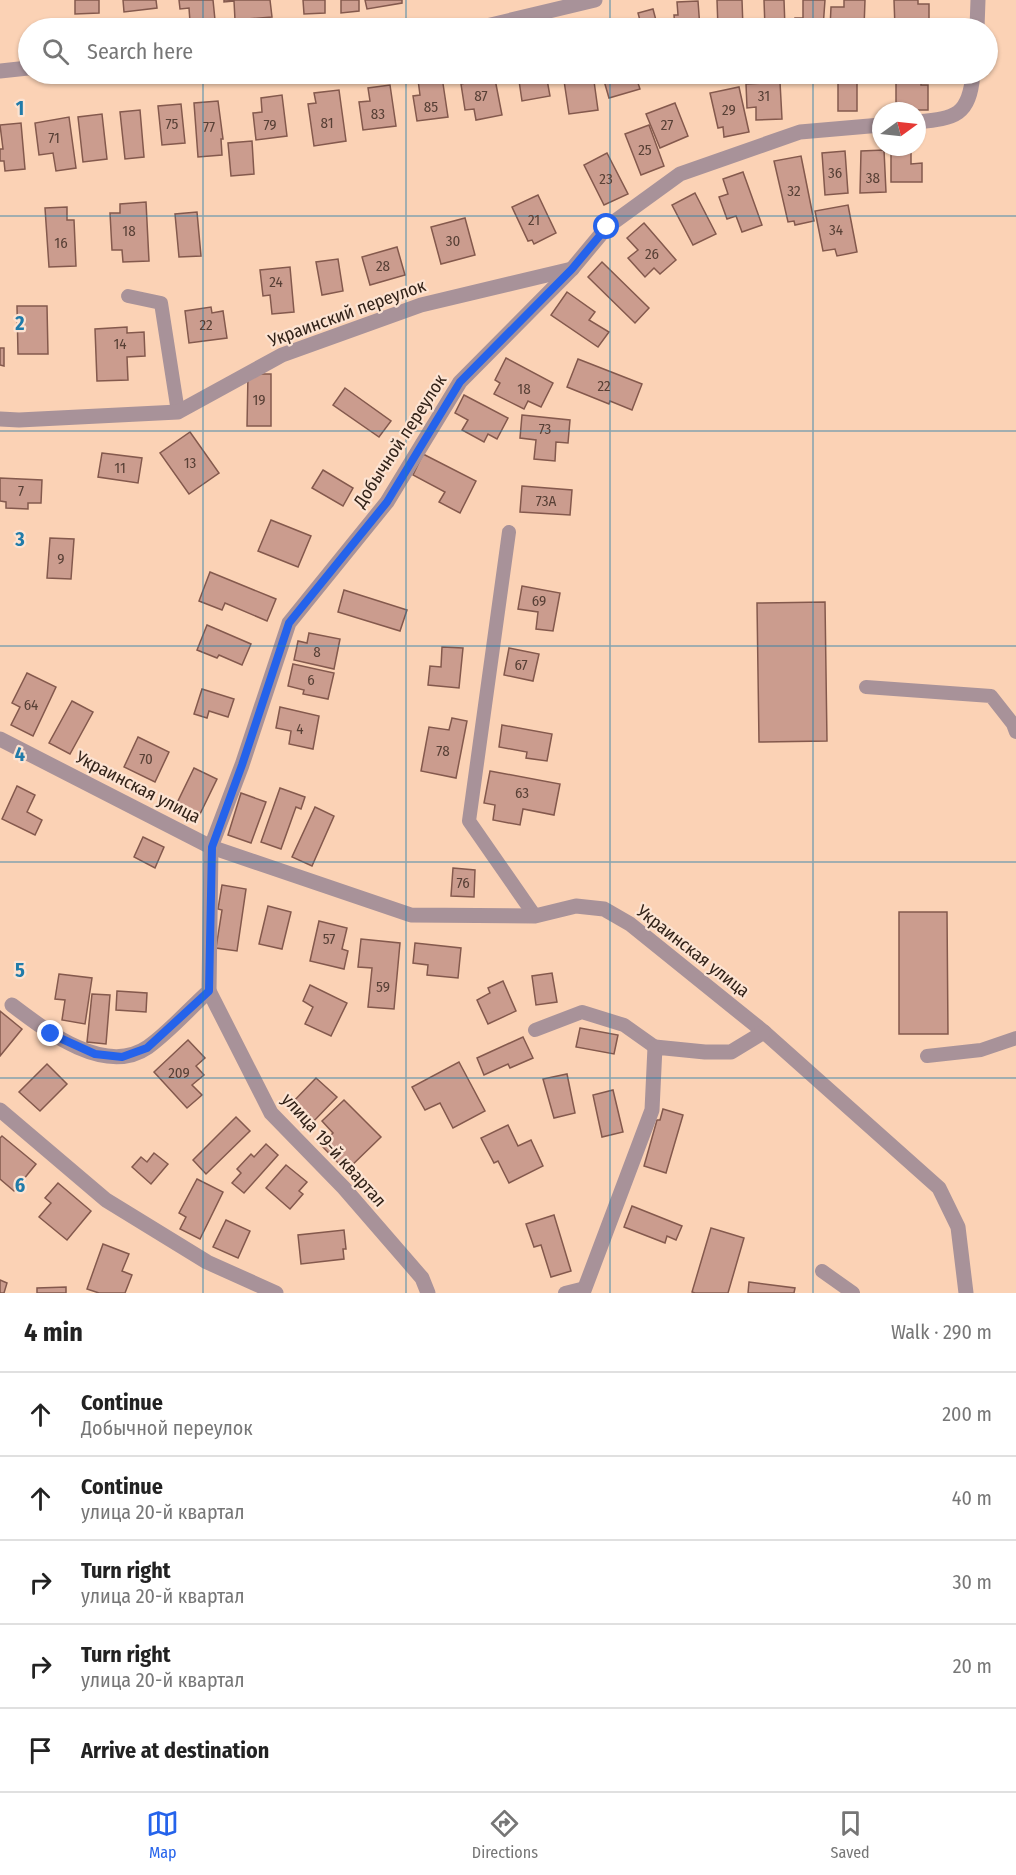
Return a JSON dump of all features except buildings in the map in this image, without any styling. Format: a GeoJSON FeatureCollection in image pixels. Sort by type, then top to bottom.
{"type":"FeatureCollection","features":[{"type":"Feature","properties":{"kind":"street"},"geometry":{"type":"LineString","coordinates":[[520,18],[595,0]]}},
{"type":"Feature","properties":{"kind":"street"},"geometry":{"type":"LineString","coordinates":[[977,18],[978,0]]}},
{"type":"Feature","properties":{"kind":"street"},"geometry":{"type":"LineString","coordinates":[[0,71],[18,69]]}},
{"type":"Feature","properties":{"kind":"street"},"geometry":{"type":"LineString","coordinates":[[926,121],[944,119],[960,112],[972,93],[972,84]]}},
{"type":"Feature","properties":{"kind":"street","name":"Добычной переулок"},"geometry":{"type":"LineString","coordinates":[[209,991],[212,847],[289,623],[387,502],[460,382],[572,269],[607,227],[680,174],[800,132],[872,126]]}},
{"type":"Feature","properties":{"kind":"street","name":"Украинский переулок"},"geometry":{"type":"LineString","coordinates":[[0,419],[178,412],[282,355],[421,305],[572,269]]}},
{"type":"Feature","properties":{"kind":"street","name":"Украинская улица"},"geometry":{"type":"LineString","coordinates":[[0,739],[212,847],[411,915],[535,916],[576,906],[604,909],[630,924],[764,1032],[939,1188],[958,1227],[966,1293]]}},
{"type":"Feature","properties":{"kind":"street"},"geometry":{"type":"LineString","coordinates":[[12,1005],[51,1034],[95,1054],[122,1057],[147,1048],[209,991]]}},
{"type":"Feature","properties":{"kind":"street","name":"улица 19-й квартал"},"geometry":{"type":"LineString","coordinates":[[209,991],[271,1113],[344,1188],[422,1278],[428,1293]]}},
{"type":"Feature","properties":{"kind":"street"},"geometry":{"type":"LineString","coordinates":[[584,1290],[652,1110],[655,1047],[731,1052],[764,1032]]}},
{"type":"Feature","properties":{"kind":"street"},"geometry":{"type":"LineString","coordinates":[[0,1110],[106,1200],[207,1262],[276,1293]]}},
{"type":"Feature","properties":{"kind":"lane"},"geometry":{"type":"LineString","coordinates":[[128,296],[161,303],[178,412]]}},
{"type":"Feature","properties":{"kind":"lane"},"geometry":{"type":"LineString","coordinates":[[508,532],[469,821],[535,916]]}},
{"type":"Feature","properties":{"kind":"lane"},"geometry":{"type":"LineString","coordinates":[[866,687],[991,696],[1013,724],[1016,732]]}},
{"type":"Feature","properties":{"kind":"lane"},"geometry":{"type":"LineString","coordinates":[[535,1030],[582,1012],[624,1025],[655,1047]]}},
{"type":"Feature","properties":{"kind":"lane"},"geometry":{"type":"LineString","coordinates":[[927,1056],[981,1050],[1016,1038]]}},
{"type":"Feature","properties":{"kind":"lane"},"geometry":{"type":"LineString","coordinates":[[822,1270],[853,1293]]}},
{"type":"Feature","properties":{"kind":"lane"},"geometry":{"type":"LineString","coordinates":[[565,1293],[584,1290]]}},
{"type":"Feature","properties":{"kind":"route"},"geometry":{"type":"LineString","coordinates":[[51,1034],[95,1054],[122,1057],[147,1048],[209,991],[212,847],[289,623],[387,502],[460,382],[572,269],[607,227]]}}]}
